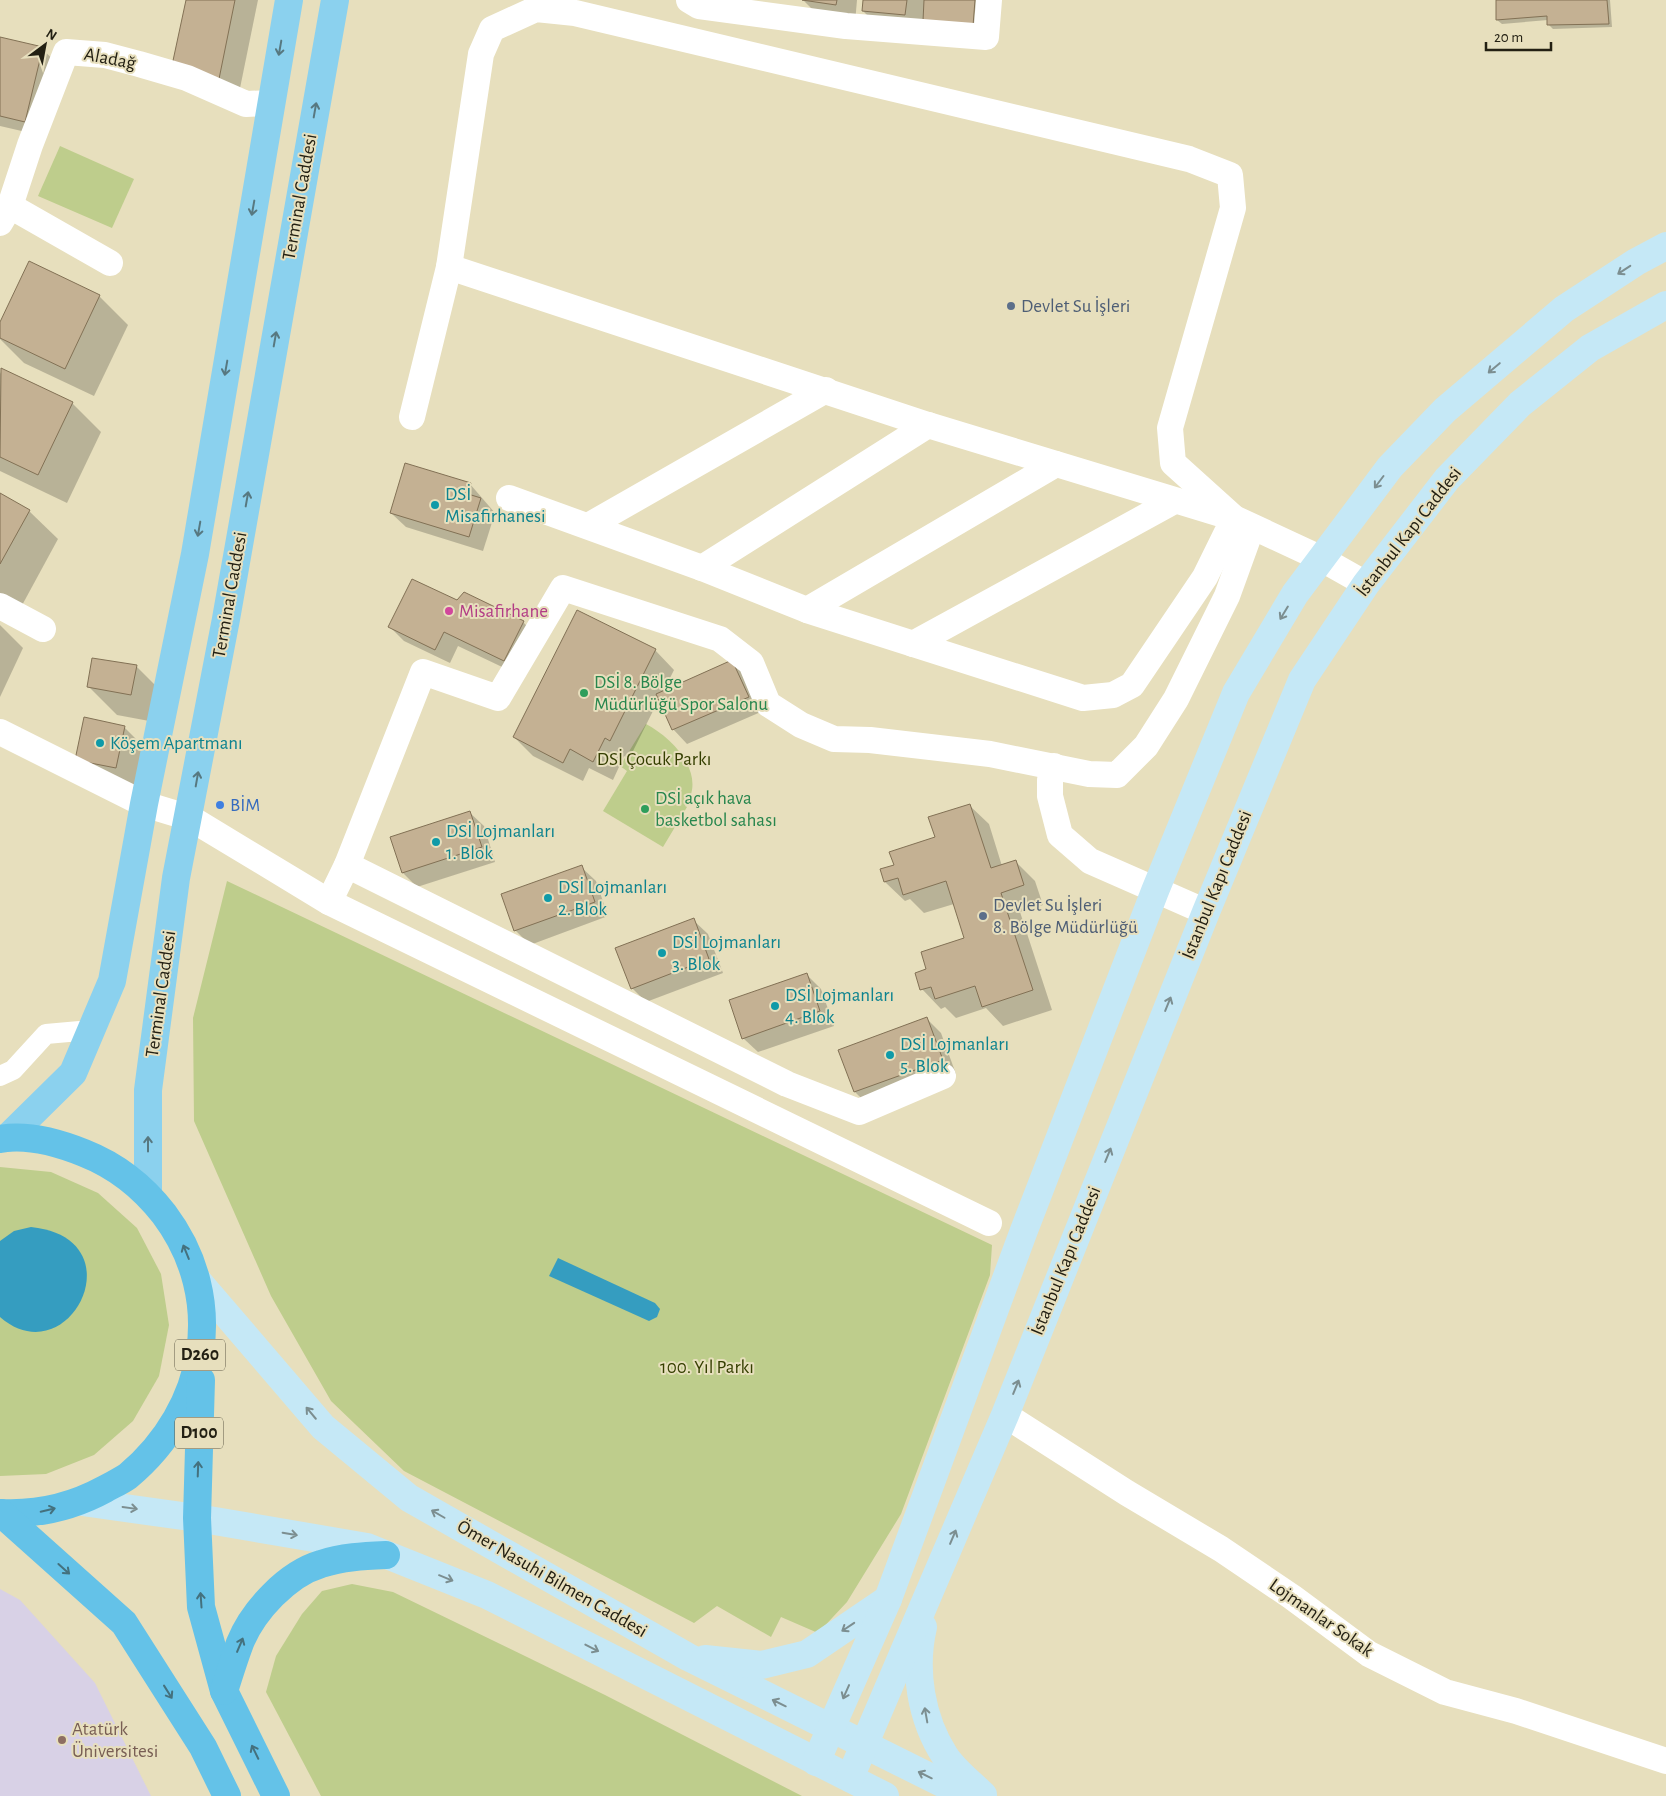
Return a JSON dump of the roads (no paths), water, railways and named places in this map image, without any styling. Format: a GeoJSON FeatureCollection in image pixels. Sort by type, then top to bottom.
{"type":"FeatureCollection","features":[{"type":"Feature","properties":{"kind":"highway","name":"D260"},"geometry":{"type":"LineString","coordinates":[[1,1513],[42,1512],[82,1502],[127,1477],[163,1442],[189,1397],[202,1348],[202,1314],[197,1280],[178,1233],[148,1193],[106,1162],[58,1142],[3,1138]]}},
{"type":"Feature","properties":{"kind":"highway","name":"D100"},"geometry":{"type":"LineString","coordinates":[[196,1518],[202,1348]]}},
{"type":"Feature","properties":{"kind":"highway","name":"D260"},"geometry":{"type":"LineString","coordinates":[[1,1513],[124,1623],[203,1747],[227,1796]]}},
{"type":"Feature","properties":{"kind":"highway"},"geometry":{"type":"LineString","coordinates":[[196,1518],[201,1607],[224,1691],[276,1796]]}},
{"type":"Feature","properties":{"kind":"highway"},"geometry":{"type":"LineString","coordinates":[[224,1691],[241,1642],[258,1613],[292,1579],[320,1564],[355,1557],[386,1554]]}},
{"type":"Feature","properties":{"kind":"main road"},"geometry":{"type":"LineString","coordinates":[[3,1138],[73,1073],[112,980],[144,804],[195,554],[289,0]]}},
{"type":"Feature","properties":{"kind":"main road","name":"Terminal Caddesi"},"geometry":{"type":"LineString","coordinates":[[148,1193],[148,1090],[176,878],[190,818],[335,0]]}},
{"type":"Feature","properties":{"kind":"main road"},"geometry":{"type":"LineString","coordinates":[[816,1762],[888,1599],[1023,1233],[1156,891],[1236,693],[1295,594],[1320,558],[1390,467],[1445,410],[1564,309],[1636,262],[1666,246]]}},
{"type":"Feature","properties":{"kind":"main road","name":"İstanbul Kapı Caddesi"},"geometry":{"type":"LineString","coordinates":[[933,1581],[1005,1415],[1206,912],[1302,680],[1366,584],[1446,479],[1520,404],[1590,348],[1666,305]]}},
{"type":"Feature","properties":{"kind":"main road","name":"Ömer Nasuhi Bilmen Caddesi"},"geometry":{"type":"LineString","coordinates":[[197,1280],[323,1427],[409,1498],[688,1657],[968,1796]]}},
{"type":"Feature","properties":{"kind":"main road","name":"Ömer Nasuhi Bilmen Caddesi"},"geometry":{"type":"LineString","coordinates":[[82,1502],[196,1518],[366,1547],[386,1554],[487,1595],[885,1796]]}},
{"type":"Feature","properties":{"kind":"main road"},"geometry":{"type":"LineString","coordinates":[[850,1778],[933,1581]]}},
{"type":"Feature","properties":{"kind":"main road"},"geometry":{"type":"LineString","coordinates":[[933,1581],[921,1636],[919,1677],[927,1724],[946,1758],[984,1796]]}},
{"type":"Feature","properties":{"kind":"main road"},"geometry":{"type":"LineString","coordinates":[[688,1657],[762,1665],[808,1654],[888,1599]]}},
{"type":"Feature","properties":{"kind":"street"},"geometry":{"type":"LineString","coordinates":[[696,2],[846,26],[986,37],[989,0]]}},
{"type":"Feature","properties":{"kind":"street"},"geometry":{"type":"LineString","coordinates":[[412,417],[449,268],[481,54],[492,28],[536,9],[575,13],[1189,159],[1230,175],[1233,208],[1170,428],[1173,462],[1243,523]]}},
{"type":"Feature","properties":{"kind":"street","name":"Aladağ"},"geometry":{"type":"LineString","coordinates":[[5,214],[66,52],[105,55],[139,64],[187,78],[246,104],[271,103]]}},
{"type":"Feature","properties":{"kind":"street"},"geometry":{"type":"LineString","coordinates":[[5,214],[110,263]]}},
{"type":"Feature","properties":{"kind":"street"},"geometry":{"type":"LineString","coordinates":[[449,268],[928,425],[1243,523],[1320,558],[1366,584]]}},
{"type":"Feature","properties":{"kind":"street"},"geometry":{"type":"LineString","coordinates":[[588,526],[826,390]]}},
{"type":"Feature","properties":{"kind":"street"},"geometry":{"type":"LineString","coordinates":[[702,568],[928,425]]}},
{"type":"Feature","properties":{"kind":"street"},"geometry":{"type":"LineString","coordinates":[[807,610],[1056,464]]}},
{"type":"Feature","properties":{"kind":"street"},"geometry":{"type":"LineString","coordinates":[[509,498],[702,568],[807,610],[1083,698],[1114,696],[1132,685],[1243,523]]}},
{"type":"Feature","properties":{"kind":"street"},"geometry":{"type":"LineString","coordinates":[[913,644],[1174,501]]}},
{"type":"Feature","properties":{"kind":"street"},"geometry":{"type":"LineString","coordinates":[[329,902],[347,865],[424,672],[498,698],[563,588],[720,639],[750,663],[768,704],[802,725],[834,739],[990,754],[1089,774],[1117,775],[1146,746],[1176,699],[1227,596],[1243,523]]}},
{"type":"Feature","properties":{"kind":"street"},"geometry":{"type":"LineString","coordinates":[[0,606],[44,629]]}},
{"type":"Feature","properties":{"kind":"street"},"geometry":{"type":"LineString","coordinates":[[0,732],[144,804],[190,818],[329,902],[989,1222]]}},
{"type":"Feature","properties":{"kind":"street"},"geometry":{"type":"LineString","coordinates":[[1054,766],[1050,780],[1050,796],[1060,835],[1090,861],[1206,912]]}},
{"type":"Feature","properties":{"kind":"street"},"geometry":{"type":"LineString","coordinates":[[347,865],[787,1084],[859,1112],[943,1076]]}},
{"type":"Feature","properties":{"kind":"street"},"geometry":{"type":"LineString","coordinates":[[0,1076],[13,1070],[46,1034],[91,1030]]}},
{"type":"Feature","properties":{"kind":"street","name":"Lojmanlar Sokak"},"geometry":{"type":"LineString","coordinates":[[1005,1415],[1126,1493],[1221,1549],[1292,1597],[1369,1654],[1445,1692],[1516,1711],[1666,1761]]}},
{"type":"Feature","properties":{"kind":"water"},"geometry":{"type":"Polygon","coordinates":[[[31,1227],[64,1236],[81,1254],[87,1276],[82,1299],[69,1318],[49,1330],[26,1331],[0,1317],[0,1241],[14,1231],[31,1227]]]}},
{"type":"Feature","properties":{"kind":"water"},"geometry":{"type":"Polygon","coordinates":[[[558,1258],[655,1303],[660,1309],[657,1317],[649,1321],[549,1276],[558,1258]]]}},
{"type":"Feature","properties":{"kind":"place","name":"Devlet Su İşleri"},"geometry":{"type":"Point","coordinates":[1011,306]}},
{"type":"Feature","properties":{"kind":"place","name":"DSİ Misafirhanesi"},"geometry":{"type":"Point","coordinates":[435,505]}},
{"type":"Feature","properties":{"kind":"place","name":"Misafirhane"},"geometry":{"type":"Point","coordinates":[449,611]}},
{"type":"Feature","properties":{"kind":"place","name":"DSİ 8. Bölge Müdürlüğü Spor Salonu"},"geometry":{"type":"Point","coordinates":[584,693]}},
{"type":"Feature","properties":{"kind":"place","name":"Köşem Apartmanı"},"geometry":{"type":"Point","coordinates":[100,743]}},
{"type":"Feature","properties":{"kind":"place","name":"BİM"},"geometry":{"type":"Point","coordinates":[220,805]}},
{"type":"Feature","properties":{"kind":"place","name":"DSİ açık hava basketbol sahası"},"geometry":{"type":"Point","coordinates":[645,809]}},
{"type":"Feature","properties":{"kind":"place","name":"DSİ Lojmanları 1. Blok"},"geometry":{"type":"Point","coordinates":[436,842]}},
{"type":"Feature","properties":{"kind":"place","name":"DSİ Lojmanları 2. Blok"},"geometry":{"type":"Point","coordinates":[548,898]}},
{"type":"Feature","properties":{"kind":"place","name":"Devlet Su İşleri 8. Bölge Müdürlüğü"},"geometry":{"type":"Point","coordinates":[983,916]}},
{"type":"Feature","properties":{"kind":"place","name":"DSİ Lojmanları 3. Blok"},"geometry":{"type":"Point","coordinates":[662,953]}},
{"type":"Feature","properties":{"kind":"place","name":"DSİ Lojmanları 4. Blok"},"geometry":{"type":"Point","coordinates":[775,1006]}},
{"type":"Feature","properties":{"kind":"place","name":"DSİ Lojmanları 5. Blok"},"geometry":{"type":"Point","coordinates":[890,1055]}},
{"type":"Feature","properties":{"kind":"place","name":"Atatürk Üniversitesi"},"geometry":{"type":"Point","coordinates":[62,1740]}},
{"type":"Feature","properties":{"kind":"park label","name":"DSİ Çocuk Parkı"},"geometry":{"type":"Point","coordinates":[654,759]}},
{"type":"Feature","properties":{"kind":"park label","name":"100. Yıl Parkı"},"geometry":{"type":"Point","coordinates":[707,1367]}}]}
